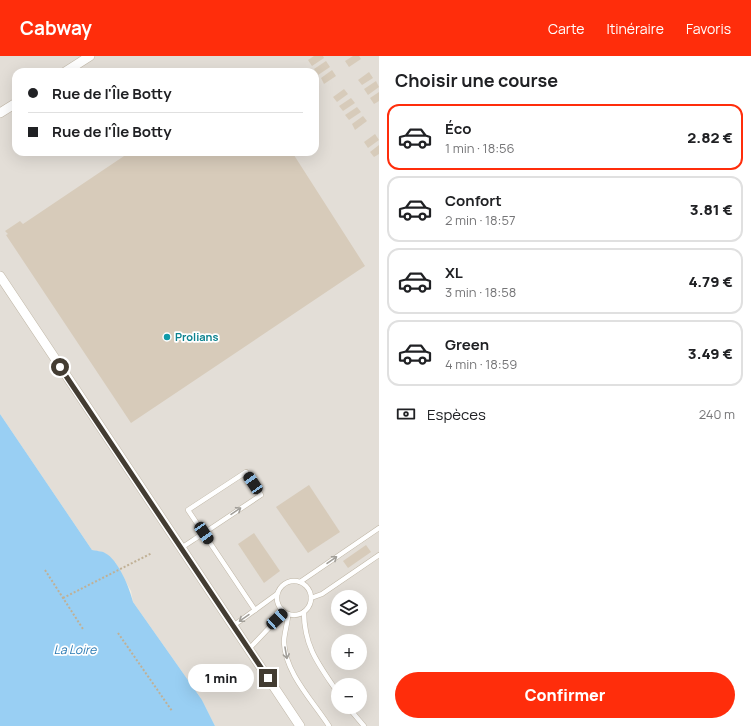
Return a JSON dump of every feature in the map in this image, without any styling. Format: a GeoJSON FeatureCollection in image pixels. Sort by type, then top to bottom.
{"type":"FeatureCollection","features":[{"type":"Feature","properties":{"kind":"street"},"geometry":{"type":"LineString","coordinates":[[71,68],[90,56]]}},
{"type":"Feature","properties":{"kind":"street"},"geometry":{"type":"LineString","coordinates":[[0,113],[12,106]]}},
{"type":"Feature","properties":{"kind":"street"},"geometry":{"type":"LineString","coordinates":[[0,276],[300,726]]}},
{"type":"Feature","properties":{"kind":"lane"},"geometry":{"type":"LineString","coordinates":[[182,548],[204,533],[261,495],[246,472],[188,510],[204,533],[256,610]]}},
{"type":"Feature","properties":{"kind":"lane"},"geometry":{"type":"LineString","coordinates":[[300,582],[308,588],[311,598],[308,608],[299,615],[286,613],[278,604],[278,594],[280,589],[289,582],[300,582],[379,528]]}},
{"type":"Feature","properties":{"kind":"lane"},"geometry":{"type":"LineString","coordinates":[[311,598],[322,594],[379,555]]}},
{"type":"Feature","properties":{"kind":"lane"},"geometry":{"type":"LineString","coordinates":[[233,626],[278,594]]}},
{"type":"Feature","properties":{"kind":"lane"},"geometry":{"type":"LineString","coordinates":[[304,612],[304,627],[307,643],[315,660],[331,683]]}},
{"type":"Feature","properties":{"kind":"lane"},"geometry":{"type":"LineString","coordinates":[[249,649],[286,613]]}},
{"type":"Feature","properties":{"kind":"lane"},"geometry":{"type":"LineString","coordinates":[[286,613],[284,641],[287,659],[294,673],[329,726]]}},
{"type":"Feature","properties":{"kind":"lane"},"geometry":{"type":"LineString","coordinates":[[354,714],[364,726]]}},
{"type":"Feature","properties":{"kind":"path"},"geometry":{"type":"LineString","coordinates":[[63,598],[152,553]]}},
{"type":"Feature","properties":{"kind":"path"},"geometry":{"type":"LineString","coordinates":[[45,570],[83,629]]}},
{"type":"Feature","properties":{"kind":"path"},"geometry":{"type":"LineString","coordinates":[[118,633],[172,711]]}},
{"type":"Feature","properties":{"kind":"shaded area"},"geometry":{"type":"Polygon","coordinates":[[[0,56],[379,56],[379,726],[215,726],[202,700],[133,602],[131,591],[115,562],[105,553],[92,550],[0,414],[0,56]]]}},
{"type":"Feature","properties":{"kind":"water","name":"La Loire"},"geometry":{"type":"Polygon","coordinates":[[[0,414],[92,550],[104,552],[110,556],[119,568],[133,602],[202,700],[215,726],[0,726],[0,414]]]}},
{"type":"Feature","properties":{"kind":"building"},"geometry":{"type":"Polygon","coordinates":[[[314,56],[323,56],[324,58],[312,66],[308,60],[314,56]]]}},
{"type":"Feature","properties":{"kind":"building"},"geometry":{"type":"Polygon","coordinates":[[[353,56],[359,56],[361,59],[349,67],[345,61],[353,56]]]}},
{"type":"Feature","properties":{"kind":"building"},"geometry":{"type":"Polygon","coordinates":[[[326,61],[330,67],[319,74],[319,68],[316,68],[326,61]]]}},
{"type":"Feature","properties":{"kind":"building"},"geometry":{"type":"Polygon","coordinates":[[[332,70],[336,76],[324,84],[321,78],[332,70]]]}},
{"type":"Feature","properties":{"kind":"building"},"geometry":{"type":"Polygon","coordinates":[[[369,72],[373,78],[362,85],[358,80],[369,72]]]}},
{"type":"Feature","properties":{"kind":"building"},"geometry":{"type":"Polygon","coordinates":[[[376,81],[379,87],[368,95],[364,89],[376,81]]]}},
{"type":"Feature","properties":{"kind":"building"},"geometry":{"type":"Polygon","coordinates":[[[344,89],[348,94],[337,102],[333,97],[344,89]]]}},
{"type":"Feature","properties":{"kind":"building"},"geometry":{"type":"Polygon","coordinates":[[[379,92],[379,101],[374,104],[370,98],[379,92]]]}},
{"type":"Feature","properties":{"kind":"building"},"geometry":{"type":"Polygon","coordinates":[[[351,98],[355,103],[343,111],[339,106],[351,98]]]}},
{"type":"Feature","properties":{"kind":"building"},"geometry":{"type":"Polygon","coordinates":[[[357,107],[361,112],[349,120],[345,115],[357,107]]]}},
{"type":"Feature","properties":{"kind":"building"},"geometry":{"type":"Polygon","coordinates":[[[363,116],[367,121],[355,130],[352,124],[363,116]]]}},
{"type":"Feature","properties":{"kind":"building"},"geometry":{"type":"Polygon","coordinates":[[[375,134],[379,140],[368,148],[364,142],[375,134]]]}},
{"type":"Feature","properties":{"kind":"building"},"geometry":{"type":"Polygon","coordinates":[[[379,145],[379,154],[374,157],[370,152],[379,145]]]}},
{"type":"Feature","properties":{"kind":"building","name":"Prolians"},"geometry":{"type":"Polygon","coordinates":[[[124,156],[295,156],[365,266],[131,423],[6,235],[8,234],[5,231],[20,221],[23,224],[124,156]]]}},
{"type":"Feature","properties":{"kind":"building"},"geometry":{"type":"Polygon","coordinates":[[[309,485],[340,532],[308,553],[276,507],[309,485]]]}},
{"type":"Feature","properties":{"kind":"building"},"geometry":{"type":"Polygon","coordinates":[[[254,533],[280,571],[264,583],[238,544],[254,533]]]}},
{"type":"Feature","properties":{"kind":"building"},"geometry":{"type":"Polygon","coordinates":[[[366,545],[371,552],[348,568],[343,561],[366,545]]]}},
{"type":"Feature","properties":{"kind":"place","name":"Prolians"},"geometry":{"type":"Point","coordinates":[167,337]}},
{"type":"Feature","properties":{"kind":"route"},"geometry":{"type":"LineString","coordinates":[[60,367],[268,678]]}}]}
